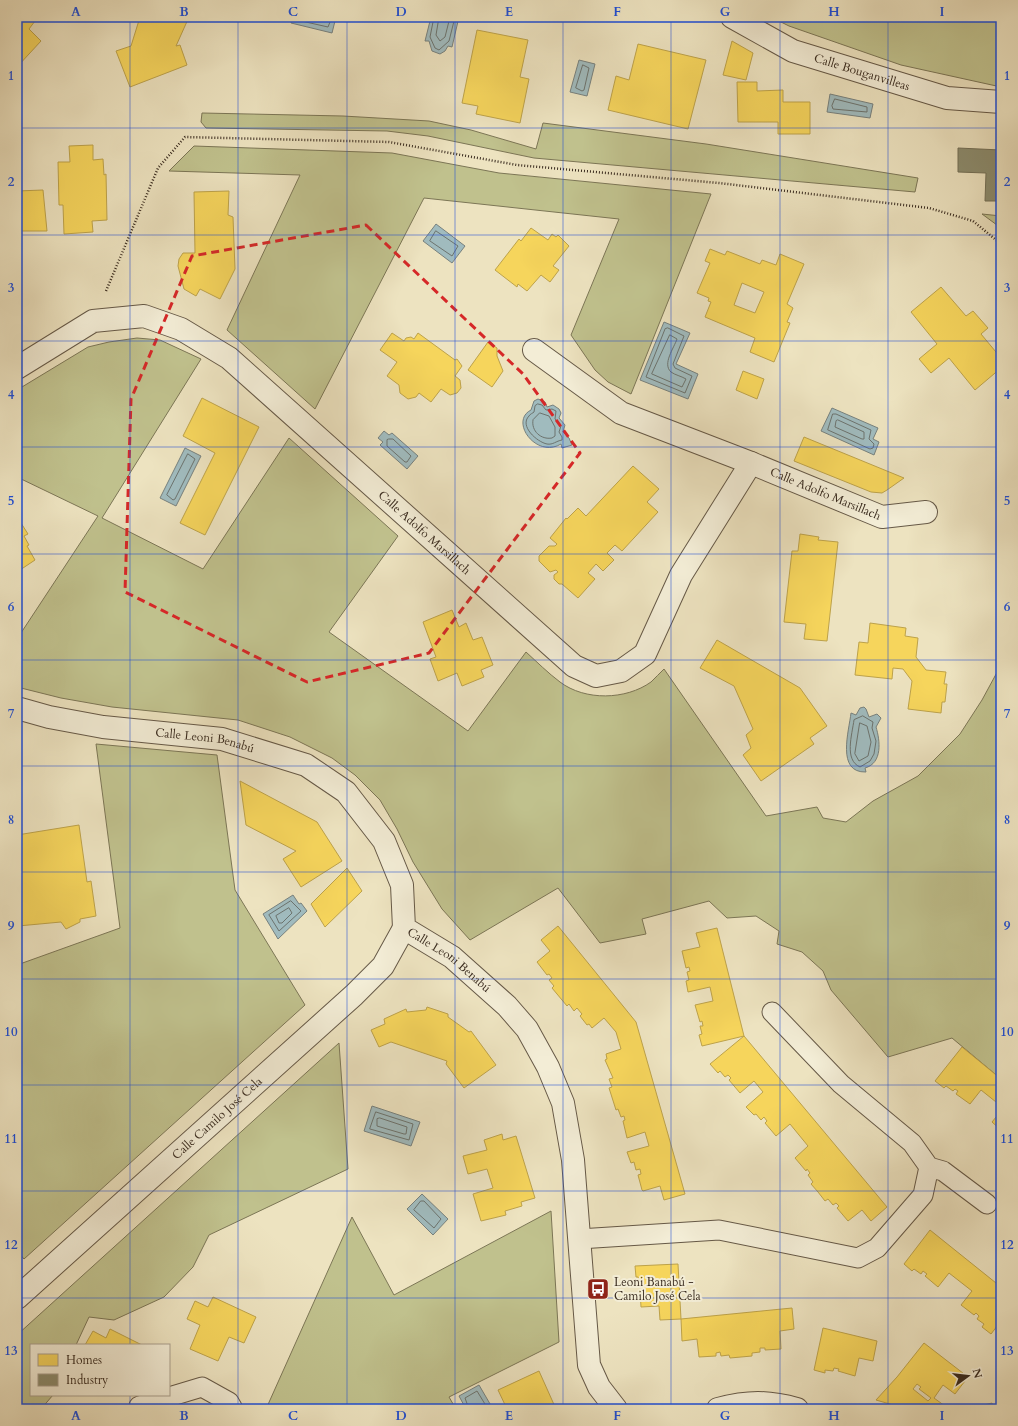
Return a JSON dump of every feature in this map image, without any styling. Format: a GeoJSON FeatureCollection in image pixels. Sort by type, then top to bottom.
{"type":"FeatureCollection","features":[{"type":"Feature","properties":{"kind":"street","name":"Calle Bouganvilleas"},"geometry":{"type":"LineString","coordinates":[[732,17],[792,51],[947,98],[1001,102]]}},
{"type":"Feature","properties":{"kind":"street","name":"Calle Adolfo Marsillach"},"geometry":{"type":"LineString","coordinates":[[17,368],[93,321],[144,316],[181,329],[228,358],[574,666],[596,676],[622,671],[645,654],[681,575],[751,463]]}},
{"type":"Feature","properties":{"kind":"street","name":"Calle Adolfo Marsillach"},"geometry":{"type":"LineString","coordinates":[[534,350],[621,413],[751,463],[882,517],[926,512]]}},
{"type":"Feature","properties":{"kind":"street","name":"Calle Leoni Benabú"},"geometry":{"type":"LineString","coordinates":[[17,708],[49,717],[103,727],[222,739],[306,765],[346,792],[384,841],[402,885],[404,928],[452,957],[507,1006],[527,1029],[548,1067],[563,1103],[572,1153],[589,1364],[599,1386],[616,1409]]}},
{"type":"Feature","properties":{"kind":"street","name":"Calle Camilo José Cela"},"geometry":{"type":"LineString","coordinates":[[17,1298],[354,995],[383,966],[404,928]]}},
{"type":"Feature","properties":{"kind":"street"},"geometry":{"type":"LineString","coordinates":[[718,1409],[757,1402],[776,1403],[797,1409]]}},
{"type":"Feature","properties":{"kind":"lane"},"geometry":{"type":"LineString","coordinates":[[772,1012],[841,1084],[912,1143],[928,1167],[943,1171],[987,1204]]}},
{"type":"Feature","properties":{"kind":"lane"},"geometry":{"type":"LineString","coordinates":[[579,1238],[720,1230],[858,1258],[877,1248],[923,1195],[928,1167]]}},
{"type":"Feature","properties":{"kind":"lane"},"geometry":{"type":"LineString","coordinates":[[139,1406],[202,1387],[229,1402],[233,1409]]}},
{"type":"Feature","properties":{"kind":"path"},"geometry":{"type":"LineString","coordinates":[[93,321],[158,168],[185,137],[389,142],[517,166],[719,183],[929,208],[973,221],[1001,244]]}},
{"type":"Feature","properties":{"kind":"highlighted area"},"geometry":{"type":"Polygon","coordinates":[[[366,225],[523,374],[580,453],[429,653],[307,682],[125,592],[131,399],[192,256],[366,225]]]}},
{"type":"Feature","properties":{"kind":"green space"},"geometry":{"type":"Polygon","coordinates":[[[771,17],[1001,17],[1001,87],[901,65],[789,26],[771,17]]]}},
{"type":"Feature","properties":{"kind":"green space"},"geometry":{"type":"Polygon","coordinates":[[[202,113],[343,116],[429,121],[471,130],[536,149],[543,123],[706,144],[918,178],[915,192],[534,158],[428,136],[387,131],[206,128],[201,122],[202,113]]]}},
{"type":"Feature","properties":{"kind":"green space"},"geometry":{"type":"Polygon","coordinates":[[[194,146],[392,153],[499,173],[711,194],[631,394],[608,382],[595,370],[571,335],[619,219],[424,198],[315,409],[227,330],[300,175],[169,171],[194,146]]]}},
{"type":"Feature","properties":{"kind":"green space"},"geometry":{"type":"Polygon","coordinates":[[[982,214],[1001,216],[1001,228],[982,214]]]}},
{"type":"Feature","properties":{"kind":"green space"},"geometry":{"type":"Polygon","coordinates":[[[137,338],[160,340],[201,359],[102,518],[203,569],[289,438],[398,536],[329,632],[468,731],[526,652],[560,682],[581,693],[593,695],[618,695],[641,688],[651,682],[664,669],[766,816],[817,807],[823,818],[846,822],[873,801],[918,776],[960,734],[982,700],[1001,665],[1001,1079],[952,1038],[888,1057],[831,990],[823,971],[802,952],[777,944],[779,931],[756,916],[727,918],[709,901],[642,919],[646,934],[600,943],[558,888],[470,940],[442,909],[413,862],[397,829],[380,800],[355,775],[332,758],[290,737],[238,720],[112,707],[61,698],[17,687],[17,639],[98,516],[17,477],[17,390],[88,347],[137,338]]]}},
{"type":"Feature","properties":{"kind":"green space"},"geometry":{"type":"Polygon","coordinates":[[[96,744],[217,755],[235,890],[305,1005],[24,1259],[17,1251],[17,965],[120,928],[96,744]]]}},
{"type":"Feature","properties":{"kind":"green space"},"geometry":{"type":"Polygon","coordinates":[[[339,1043],[348,1169],[209,1235],[193,1267],[164,1297],[114,1320],[89,1317],[76,1344],[30,1344],[30,1396],[52,1396],[41,1409],[17,1409],[17,1335],[339,1043]]]}},
{"type":"Feature","properties":{"kind":"green space"},"geometry":{"type":"Polygon","coordinates":[[[551,1211],[559,1342],[449,1397],[456,1409],[266,1409],[352,1217],[394,1295],[551,1211]]]}},
{"type":"Feature","properties":{"kind":"water"},"geometry":{"type":"Polygon","coordinates":[[[292,17],[336,17],[332,33],[291,23],[292,17]]]}},
{"type":"Feature","properties":{"kind":"water"},"geometry":{"type":"Polygon","coordinates":[[[431,17],[459,17],[452,47],[448,46],[445,51],[440,54],[432,51],[429,41],[425,41],[431,17]]]}},
{"type":"Feature","properties":{"kind":"water"},"geometry":{"type":"Polygon","coordinates":[[[579,60],[595,64],[587,96],[570,92],[579,60]]]}},
{"type":"Feature","properties":{"kind":"water"},"geometry":{"type":"Polygon","coordinates":[[[830,94],[873,104],[870,118],[827,112],[830,94]]]}},
{"type":"Feature","properties":{"kind":"water"},"geometry":{"type":"Polygon","coordinates":[[[436,224],[465,246],[452,263],[423,241],[436,224]]]}},
{"type":"Feature","properties":{"kind":"water"},"geometry":{"type":"Polygon","coordinates":[[[664,322],[690,333],[676,364],[698,374],[688,399],[640,380],[664,322]]]}},
{"type":"Feature","properties":{"kind":"water"},"geometry":{"type":"Polygon","coordinates":[[[538,399],[545,402],[547,407],[553,405],[559,409],[561,413],[559,418],[565,425],[563,432],[569,438],[572,445],[562,448],[561,444],[552,447],[543,447],[528,437],[524,430],[523,422],[525,415],[531,410],[534,401],[538,399]]]}},
{"type":"Feature","properties":{"kind":"water"},"geometry":{"type":"Polygon","coordinates":[[[832,408],[878,428],[873,439],[879,442],[874,455],[821,431],[832,408]]]}},
{"type":"Feature","properties":{"kind":"water"},"geometry":{"type":"Polygon","coordinates":[[[384,431],[389,435],[392,433],[418,456],[407,469],[380,445],[383,442],[378,438],[384,431]]]}},
{"type":"Feature","properties":{"kind":"water"},"geometry":{"type":"Polygon","coordinates":[[[185,448],[201,456],[176,506],[160,498],[185,448]]]}},
{"type":"Feature","properties":{"kind":"water"},"geometry":{"type":"Polygon","coordinates":[[[864,707],[869,717],[877,714],[881,718],[876,727],[879,750],[875,761],[865,768],[866,772],[857,770],[851,766],[846,750],[851,713],[856,715],[860,708],[864,707]]]}},
{"type":"Feature","properties":{"kind":"water"},"geometry":{"type":"Polygon","coordinates":[[[293,895],[299,904],[301,903],[307,911],[278,939],[263,914],[293,895]]]}},
{"type":"Feature","properties":{"kind":"water"},"geometry":{"type":"Polygon","coordinates":[[[372,1106],[420,1122],[411,1146],[364,1131],[372,1106]]]}},
{"type":"Feature","properties":{"kind":"water"},"geometry":{"type":"Polygon","coordinates":[[[422,1194],[448,1219],[433,1235],[407,1209],[422,1194]]]}},
{"type":"Feature","properties":{"kind":"water"},"geometry":{"type":"Polygon","coordinates":[[[479,1385],[493,1409],[466,1409],[459,1396],[479,1385]]]}},
{"type":"Feature","properties":{"kind":"building: Homes"},"geometry":{"type":"Polygon","coordinates":[[[17,17],[38,17],[29,29],[41,41],[17,67],[17,17]]]}},
{"type":"Feature","properties":{"kind":"building: Homes"},"geometry":{"type":"Polygon","coordinates":[[[140,17],[148,19],[149,17],[189,17],[176,46],[180,45],[187,65],[130,87],[116,51],[131,46],[140,17]]]}},
{"type":"Feature","properties":{"kind":"building: Homes"},"geometry":{"type":"Polygon","coordinates":[[[477,30],[528,40],[520,77],[529,79],[520,123],[476,114],[478,106],[462,103],[477,30]]]}},
{"type":"Feature","properties":{"kind":"building: Homes"},"geometry":{"type":"Polygon","coordinates":[[[732,41],[753,53],[746,80],[723,75],[732,41]]]}},
{"type":"Feature","properties":{"kind":"building: Homes"},"geometry":{"type":"Polygon","coordinates":[[[638,44],[706,60],[688,129],[608,110],[616,76],[629,80],[638,44]]]}},
{"type":"Feature","properties":{"kind":"building: Homes"},"geometry":{"type":"Polygon","coordinates":[[[737,82],[757,82],[757,91],[783,90],[783,102],[810,102],[810,134],[778,134],[778,122],[738,122],[737,82]]]}},
{"type":"Feature","properties":{"kind":"building: Homes"},"geometry":{"type":"Polygon","coordinates":[[[93,145],[93,160],[103,159],[104,175],[106,174],[107,220],[92,221],[93,232],[64,234],[63,205],[59,205],[58,162],[70,162],[69,146],[93,145]]]}},
{"type":"Feature","properties":{"kind":"building: Homes"},"geometry":{"type":"Polygon","coordinates":[[[43,190],[47,231],[17,231],[17,191],[43,190]]]}},
{"type":"Feature","properties":{"kind":"building: Homes"},"geometry":{"type":"Polygon","coordinates":[[[229,191],[228,215],[233,217],[235,269],[220,299],[200,289],[196,296],[184,289],[178,266],[179,259],[183,253],[195,253],[194,192],[229,191]]]}},
{"type":"Feature","properties":{"kind":"building: Homes"},"geometry":{"type":"Polygon","coordinates":[[[531,228],[548,240],[552,234],[556,237],[558,235],[569,246],[553,266],[559,270],[550,282],[541,275],[527,291],[518,284],[517,287],[495,270],[519,239],[521,241],[531,228]]]}},
{"type":"Feature","properties":{"kind":"building: Homes"},"geometry":{"type":"Polygon","coordinates":[[[710,249],[725,255],[727,251],[760,264],[762,260],[776,265],[780,254],[804,264],[787,304],[793,308],[787,322],[790,323],[774,362],[750,352],[755,338],[705,317],[711,302],[708,301],[709,298],[697,293],[710,263],[705,261],[710,249]],[[742,283],[734,305],[755,313],[764,292],[742,283]]]}},
{"type":"Feature","properties":{"kind":"building: Homes"},"geometry":{"type":"Polygon","coordinates":[[[941,287],[966,316],[973,311],[988,328],[981,334],[1001,358],[1001,368],[975,390],[949,358],[931,373],[919,359],[937,344],[911,312],[941,287]]]}},
{"type":"Feature","properties":{"kind":"building: Homes"},"geometry":{"type":"Polygon","coordinates":[[[392,333],[404,341],[406,338],[411,337],[414,339],[418,333],[455,360],[457,359],[462,366],[455,376],[460,380],[461,388],[457,393],[450,395],[441,389],[431,402],[419,393],[416,397],[408,399],[400,393],[399,385],[387,376],[397,362],[380,350],[392,333]]]}},
{"type":"Feature","properties":{"kind":"building: Homes"},"geometry":{"type":"Polygon","coordinates":[[[488,342],[497,348],[497,356],[503,371],[492,387],[468,370],[488,342]]]}},
{"type":"Feature","properties":{"kind":"building: Homes"},"geometry":{"type":"Polygon","coordinates":[[[743,371],[764,379],[757,399],[736,390],[743,371]]]}},
{"type":"Feature","properties":{"kind":"building: Homes"},"geometry":{"type":"Polygon","coordinates":[[[202,398],[259,427],[205,535],[180,523],[215,453],[183,436],[202,398]]]}},
{"type":"Feature","properties":{"kind":"building: Homes"},"geometry":{"type":"Polygon","coordinates":[[[804,437],[904,478],[882,493],[871,492],[794,461],[804,437]]]}},
{"type":"Feature","properties":{"kind":"building: Homes"},"geometry":{"type":"Polygon","coordinates":[[[633,466],[659,489],[647,502],[658,512],[622,551],[615,545],[607,553],[614,560],[603,571],[596,564],[588,573],[595,579],[578,598],[554,579],[554,575],[558,572],[556,570],[550,572],[539,561],[539,556],[549,546],[555,546],[557,544],[550,538],[566,518],[567,519],[578,508],[586,516],[633,466]]]}},
{"type":"Feature","properties":{"kind":"building: Homes"},"geometry":{"type":"Polygon","coordinates":[[[21,523],[28,534],[24,536],[29,545],[27,546],[35,560],[17,572],[17,524],[21,523]]]}},
{"type":"Feature","properties":{"kind":"building: Homes"},"geometry":{"type":"Polygon","coordinates":[[[800,534],[819,537],[818,540],[838,542],[827,641],[804,639],[806,624],[784,622],[792,551],[798,551],[800,534]]]}},
{"type":"Feature","properties":{"kind":"building: Homes"},"geometry":{"type":"Polygon","coordinates":[[[452,610],[459,627],[466,623],[473,640],[482,637],[493,665],[481,670],[484,677],[462,686],[457,673],[438,681],[430,659],[436,657],[423,622],[452,610]]]}},
{"type":"Feature","properties":{"kind":"building: Homes"},"geometry":{"type":"Polygon","coordinates":[[[870,623],[906,628],[905,636],[918,638],[916,657],[926,670],[946,672],[944,684],[947,684],[945,702],[942,702],[941,713],[908,709],[912,681],[903,669],[893,668],[892,679],[855,675],[859,642],[868,643],[870,623]]]}},
{"type":"Feature","properties":{"kind":"building: Homes"},"geometry":{"type":"Polygon","coordinates":[[[717,640],[800,688],[827,726],[810,738],[814,744],[761,781],[743,755],[751,748],[746,735],[753,729],[734,686],[700,668],[717,640]]]}},
{"type":"Feature","properties":{"kind":"building: Homes"},"geometry":{"type":"Polygon","coordinates":[[[240,781],[317,822],[342,861],[301,887],[283,859],[296,851],[246,825],[240,781]]]}},
{"type":"Feature","properties":{"kind":"building: Homes"},"geometry":{"type":"Polygon","coordinates":[[[79,825],[87,882],[91,881],[96,916],[80,919],[80,922],[66,929],[61,922],[18,926],[17,835],[79,825]]]}},
{"type":"Feature","properties":{"kind":"building: Homes"},"geometry":{"type":"Polygon","coordinates":[[[347,868],[362,891],[325,927],[311,904],[347,868]]]}},
{"type":"Feature","properties":{"kind":"building: Homes"},"geometry":{"type":"Polygon","coordinates":[[[558,926],[636,1022],[685,1194],[664,1200],[660,1186],[642,1190],[638,1175],[641,1174],[640,1169],[636,1170],[634,1162],[631,1163],[627,1152],[649,1146],[645,1132],[627,1138],[623,1121],[625,1120],[624,1116],[621,1117],[618,1109],[616,1110],[609,1088],[612,1087],[609,1079],[613,1078],[605,1060],[607,1059],[606,1054],[621,1049],[616,1032],[604,1018],[592,1028],[589,1024],[587,1025],[580,1016],[582,1014],[577,1008],[574,1011],[569,1004],[567,1006],[552,988],[554,986],[549,980],[552,978],[549,974],[547,975],[537,962],[550,951],[541,940],[558,926]]]}},
{"type":"Feature","properties":{"kind":"building: Homes"},"geometry":{"type":"Polygon","coordinates":[[[717,928],[744,1036],[702,1046],[699,1035],[702,1034],[700,1026],[703,1026],[702,1021],[700,1022],[695,1005],[713,1001],[710,987],[688,992],[686,981],[689,980],[687,972],[690,971],[689,967],[686,968],[682,951],[700,947],[696,933],[717,928]]]}},
{"type":"Feature","properties":{"kind":"building: Homes"},"geometry":{"type":"Polygon","coordinates":[[[427,1007],[448,1014],[448,1017],[469,1032],[471,1031],[496,1065],[464,1088],[446,1064],[447,1061],[391,1042],[379,1047],[371,1030],[385,1024],[384,1019],[406,1009],[407,1012],[426,1010],[427,1007]]]}},
{"type":"Feature","properties":{"kind":"building: Homes"},"geometry":{"type":"Polygon","coordinates":[[[744,1036],[887,1207],[871,1221],[862,1210],[848,1221],[837,1208],[839,1206],[836,1203],[833,1205],[828,1199],[825,1201],[811,1184],[813,1182],[808,1175],[810,1173],[807,1169],[806,1171],[795,1158],[808,1146],[790,1124],[776,1136],[765,1123],[767,1121],[764,1117],[761,1120],[756,1114],[754,1115],[746,1107],[763,1092],[754,1081],[740,1093],[729,1080],[731,1078],[728,1075],[725,1077],[720,1071],[718,1073],[710,1064],[744,1036]]]}},
{"type":"Feature","properties":{"kind":"building: Homes"},"geometry":{"type":"Polygon","coordinates":[[[962,1047],[1001,1079],[1001,1106],[981,1090],[970,1104],[956,1094],[958,1091],[955,1089],[953,1091],[946,1086],[944,1088],[935,1081],[962,1047]]]}},
{"type":"Feature","properties":{"kind":"building: Homes"},"geometry":{"type":"Polygon","coordinates":[[[1001,1111],[1001,1130],[992,1122],[1001,1111]]]}},
{"type":"Feature","properties":{"kind":"building: Homes"},"geometry":{"type":"Polygon","coordinates":[[[502,1134],[503,1140],[516,1136],[535,1198],[521,1202],[522,1206],[505,1211],[506,1215],[481,1221],[473,1194],[493,1188],[487,1169],[468,1174],[463,1156],[487,1150],[484,1140],[502,1134]]]}},
{"type":"Feature","properties":{"kind":"building: Homes"},"geometry":{"type":"Polygon","coordinates":[[[930,1230],[1001,1287],[1001,1321],[991,1334],[982,1327],[984,1324],[977,1319],[979,1316],[976,1313],[974,1315],[961,1305],[972,1291],[949,1273],[938,1287],[925,1276],[927,1274],[923,1271],[921,1274],[914,1269],[912,1271],[904,1264],[930,1230]]]}},
{"type":"Feature","properties":{"kind":"building: Homes"},"geometry":{"type":"Polygon","coordinates":[[[678,1264],[681,1319],[660,1320],[659,1306],[641,1307],[640,1290],[643,1290],[642,1285],[639,1285],[638,1277],[636,1277],[635,1266],[678,1264]]]}},
{"type":"Feature","properties":{"kind":"building: Homes"},"geometry":{"type":"Polygon","coordinates":[[[213,1297],[256,1317],[244,1343],[229,1337],[218,1361],[190,1349],[200,1325],[187,1319],[195,1301],[208,1307],[213,1297]]]}},
{"type":"Feature","properties":{"kind":"building: Homes"},"geometry":{"type":"Polygon","coordinates":[[[792,1308],[794,1329],[780,1331],[781,1349],[765,1350],[765,1348],[760,1348],[760,1352],[752,1353],[752,1356],[730,1358],[729,1355],[721,1356],[720,1352],[716,1353],[716,1356],[699,1357],[697,1339],[682,1341],[681,1319],[792,1308]]]}},
{"type":"Feature","properties":{"kind":"building: Homes"},"geometry":{"type":"Polygon","coordinates":[[[823,1328],[877,1341],[873,1361],[859,1358],[855,1376],[838,1371],[839,1369],[834,1368],[833,1371],[825,1370],[825,1373],[814,1370],[823,1328]]]}},
{"type":"Feature","properties":{"kind":"building: Homes"},"geometry":{"type":"Polygon","coordinates":[[[110,1329],[140,1344],[86,1344],[93,1331],[106,1338],[110,1329]]]}},
{"type":"Feature","properties":{"kind":"building: Homes"},"geometry":{"type":"Polygon","coordinates":[[[924,1343],[968,1377],[955,1394],[943,1385],[934,1398],[945,1406],[943,1409],[907,1409],[876,1400],[897,1377],[924,1343]],[[917,1384],[913,1389],[928,1401],[931,1398],[919,1389],[921,1387],[917,1384]]]}},
{"type":"Feature","properties":{"kind":"building: Homes"},"geometry":{"type":"Polygon","coordinates":[[[539,1371],[556,1409],[507,1409],[498,1390],[539,1371]]]}},
{"type":"Feature","properties":{"kind":"building: Homes"},"geometry":{"type":"Polygon","coordinates":[[[992,1403],[994,1409],[981,1409],[980,1406],[992,1403]]]}},
{"type":"Feature","properties":{"kind":"building: Industry"},"geometry":{"type":"Polygon","coordinates":[[[958,148],[1001,150],[1001,201],[985,201],[986,173],[958,172],[958,148]]]}},
{"type":"Feature","properties":{"kind":"place","name":"Leoni Banabú - Camilo José Cela"},"geometry":{"type":"Point","coordinates":[598,1289]}}]}
